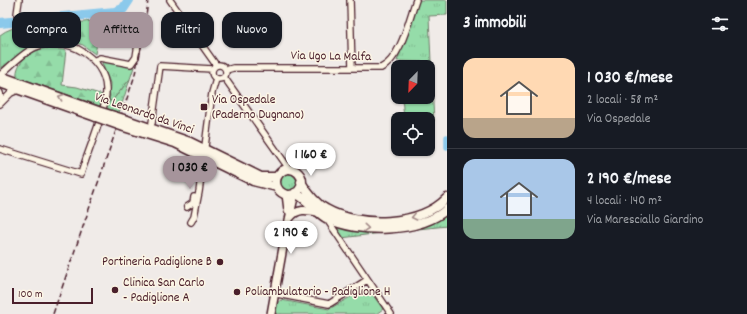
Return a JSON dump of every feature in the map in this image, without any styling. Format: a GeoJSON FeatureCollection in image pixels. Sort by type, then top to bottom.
{"type":"FeatureCollection","features":[{"type":"Feature","properties":{"kind":"main road","name":"Via Leonardo da Vinci"},"geometry":{"type":"LineString","coordinates":[[3,77],[97,117]]}},
{"type":"Feature","properties":{"kind":"main road","name":"Via Leonardo da Vinci"},"geometry":{"type":"LineString","coordinates":[[0,84],[97,117],[125,124],[175,143],[204,152],[261,177],[277,177]]}},
{"type":"Feature","properties":{"kind":"main road","name":"Via Leonardo da Vinci"},"geometry":{"type":"LineString","coordinates":[[204,152],[253,181],[277,187]]}},
{"type":"Feature","properties":{"kind":"main road"},"geometry":{"type":"LineString","coordinates":[[301,182],[299,190],[295,193],[286,194],[277,187],[277,177],[283,171],[290,170],[297,173],[301,182],[324,208],[342,216],[363,221],[387,221],[415,217],[432,211],[447,198]]}},
{"type":"Feature","properties":{"kind":"main road"},"geometry":{"type":"LineString","coordinates":[[295,193],[306,200],[317,212],[326,218],[351,226],[387,228],[417,224],[436,217],[447,209]]}},
{"type":"Feature","properties":{"kind":"street"},"geometry":{"type":"LineString","coordinates":[[16,12],[19,0]]}},
{"type":"Feature","properties":{"kind":"street"},"geometry":{"type":"LineString","coordinates":[[170,0],[214,67],[212,74],[216,79]]}},
{"type":"Feature","properties":{"kind":"street"},"geometry":{"type":"LineString","coordinates":[[350,0],[352,68]]}},
{"type":"Feature","properties":{"kind":"street","name":"Via Ugo La Malfa"},"geometry":{"type":"LineString","coordinates":[[226,70],[233,68],[378,69],[387,65],[392,60],[398,49],[416,0]]}},
{"type":"Feature","properties":{"kind":"street"},"geometry":{"type":"LineString","coordinates":[[3,77],[9,68],[32,48],[47,44],[68,46],[90,56],[95,60],[102,73],[106,89],[105,99],[97,117]]}},
{"type":"Feature","properties":{"kind":"street"},"geometry":{"type":"LineString","coordinates":[[95,60],[100,58],[131,64],[136,57],[137,48]]}},
{"type":"Feature","properties":{"kind":"street"},"geometry":{"type":"LineString","coordinates":[[152,123],[160,66],[223,66],[226,70],[224,77]]}},
{"type":"Feature","properties":{"kind":"street"},"geometry":{"type":"LineString","coordinates":[[216,79],[224,77]]}},
{"type":"Feature","properties":{"kind":"street"},"geometry":{"type":"LineString","coordinates":[[224,77],[290,170]]}},
{"type":"Feature","properties":{"kind":"street"},"geometry":{"type":"LineString","coordinates":[[191,222],[194,217],[203,165],[212,93],[216,79]]}},
{"type":"Feature","properties":{"kind":"street"},"geometry":{"type":"LineString","coordinates":[[0,103],[18,90]]}},
{"type":"Feature","properties":{"kind":"street"},"geometry":{"type":"LineString","coordinates":[[0,93],[0,103]]}},
{"type":"Feature","properties":{"kind":"street","name":"Via Leonardo da Vinci"},"geometry":{"type":"LineString","coordinates":[[0,149],[80,174],[97,117]]}},
{"type":"Feature","properties":{"kind":"street"},"geometry":{"type":"LineString","coordinates":[[187,207],[193,203],[198,169],[203,165]]}},
{"type":"Feature","properties":{"kind":"street"},"geometry":{"type":"LineString","coordinates":[[273,293],[295,193]]}},
{"type":"Feature","properties":{"kind":"street"},"geometry":{"type":"LineString","coordinates":[[270,314],[288,212],[286,194]]}},
{"type":"Feature","properties":{"kind":"street"},"geometry":{"type":"LineString","coordinates":[[290,218],[294,213],[302,210],[317,212]]}},
{"type":"Feature","properties":{"kind":"street"},"geometry":{"type":"LineString","coordinates":[[326,218],[391,314]]}},
{"type":"Feature","properties":{"kind":"street"},"geometry":{"type":"LineString","coordinates":[[273,293],[329,304],[367,280]]}},
{"type":"Feature","properties":{"kind":"green space"},"geometry":{"type":"Polygon","coordinates":[[[419,0],[447,0],[447,15],[429,16],[431,60],[397,60],[419,0]]]}},
{"type":"Feature","properties":{"kind":"green space"},"geometry":{"type":"Polygon","coordinates":[[[81,22],[89,22],[89,48],[96,48],[95,54],[81,44],[81,22]]]}},
{"type":"Feature","properties":{"kind":"green space"},"geometry":{"type":"Polygon","coordinates":[[[11,29],[12,48],[27,48],[0,69],[0,35],[11,29]]]}},
{"type":"Feature","properties":{"kind":"green space"},"geometry":{"type":"Polygon","coordinates":[[[40,49],[66,50],[62,85],[77,87],[103,95],[100,106],[17,77],[17,72],[21,62],[29,55],[40,49]]]}},
{"type":"Feature","properties":{"kind":"green space"},"geometry":{"type":"Polygon","coordinates":[[[104,61],[134,67],[130,79],[112,101],[109,100],[110,83],[102,63],[104,61]]]}},
{"type":"Feature","properties":{"kind":"green space"},"geometry":{"type":"Polygon","coordinates":[[[130,79],[119,113],[106,108],[109,100],[112,101],[130,79]]]}},
{"type":"Feature","properties":{"kind":"green space"},"geometry":{"type":"Polygon","coordinates":[[[403,104],[433,104],[434,112],[403,112],[403,104]]]}},
{"type":"Feature","properties":{"kind":"green space"},"geometry":{"type":"Polygon","coordinates":[[[288,174],[294,177],[297,183],[294,189],[288,192],[282,189],[279,183],[282,177],[288,174]]]}},
{"type":"Feature","properties":{"kind":"green space"},"geometry":{"type":"Polygon","coordinates":[[[447,214],[447,226],[418,229],[433,223],[447,214]]]}},
{"type":"Feature","properties":{"kind":"green space"},"geometry":{"type":"Polygon","coordinates":[[[334,224],[364,232],[382,233],[341,238],[333,226],[334,224]]]}},
{"type":"Feature","properties":{"kind":"green space"},"geometry":{"type":"Polygon","coordinates":[[[363,290],[370,291],[383,309],[376,314],[276,314],[277,303],[281,300],[329,309],[363,290]]]}},
{"type":"Feature","properties":{"kind":"waterway"},"geometry":{"type":"LineString","coordinates":[[0,23],[115,12],[123,9],[129,0]]}},
{"type":"Feature","properties":{"kind":"waterway"},"geometry":{"type":"LineString","coordinates":[[447,137],[447,147]]}},
{"type":"Feature","properties":{"kind":"railway"},"geometry":{"type":"LineString","coordinates":[[53,314],[134,78],[144,34],[148,0]]}},
{"type":"Feature","properties":{"kind":"place","name":"Via Ospedale (Paderno Dugnano)"},"geometry":{"type":"Point","coordinates":[204,107]}},
{"type":"Feature","properties":{"kind":"place","name":"Portineria Padiglione B"},"geometry":{"type":"Point","coordinates":[220,262]}},
{"type":"Feature","properties":{"kind":"place","name":"Clinica San Carlo - Padiglione A"},"geometry":{"type":"Point","coordinates":[115,290]}},
{"type":"Feature","properties":{"kind":"place","name":"Poliambulatorio - Padiglione H"},"geometry":{"type":"Point","coordinates":[237,292]}}]}
